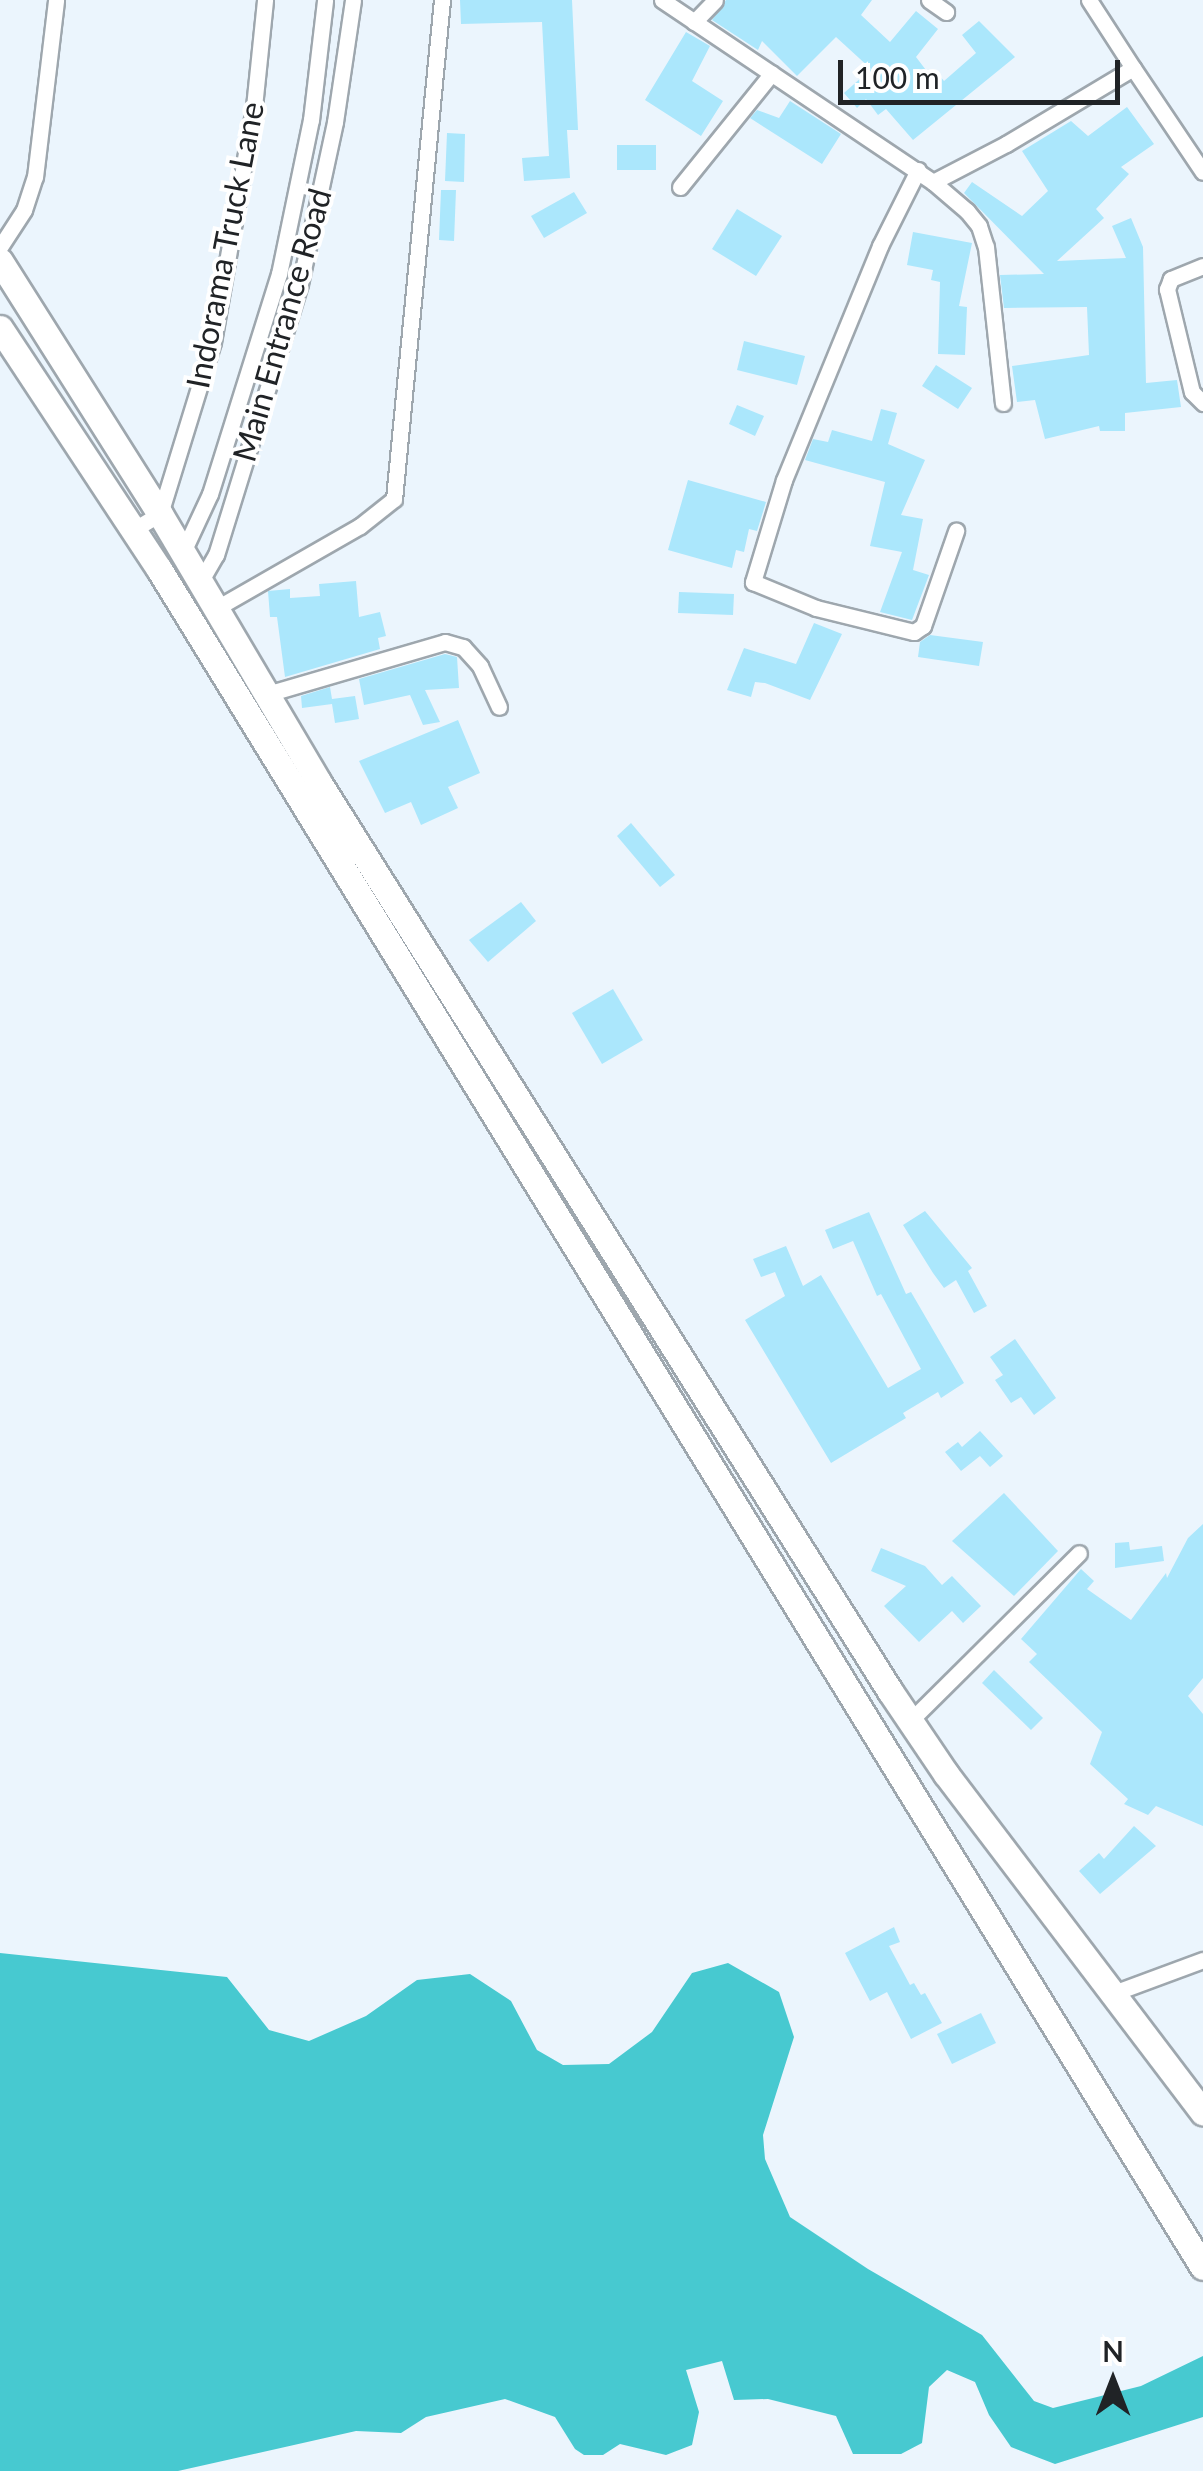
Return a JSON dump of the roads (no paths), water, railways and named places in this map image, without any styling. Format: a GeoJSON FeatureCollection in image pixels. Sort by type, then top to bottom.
{"type":"FeatureCollection","features":[{"type":"Feature","properties":{"kind":"main road"},"geometry":{"type":"LineString","coordinates":[[0,261],[754,1478],[910,1721],[1203,2112]]}},
{"type":"Feature","properties":{"kind":"main road"},"geometry":{"type":"LineString","coordinates":[[0,328],[158,568],[1196,2257]]}},
{"type":"Feature","properties":{"kind":"street"},"geometry":{"type":"LineString","coordinates":[[0,247],[24,210],[35,177],[56,0]]}},
{"type":"Feature","properties":{"kind":"street","name":"Indorama Truck Lane"},"geometry":{"type":"LineString","coordinates":[[160,514],[213,342],[254,107],[265,0]]}},
{"type":"Feature","properties":{"kind":"street"},"geometry":{"type":"LineString","coordinates":[[182,554],[210,494],[279,274],[311,120],[326,0]]}},
{"type":"Feature","properties":{"kind":"street","name":"Main Entrance Road"},"geometry":{"type":"LineString","coordinates":[[199,584],[216,556],[300,284],[335,122],[353,0]]}},
{"type":"Feature","properties":{"kind":"street"},"geometry":{"type":"LineString","coordinates":[[215,610],[360,526],[394,499],[442,0]]}},
{"type":"Feature","properties":{"kind":"street"},"geometry":{"type":"LineString","coordinates":[[662,0],[918,170],[967,211],[979,226],[986,247],[1002,403]]}},
{"type":"Feature","properties":{"kind":"street"},"geometry":{"type":"LineString","coordinates":[[694,22],[715,0]]}},
{"type":"Feature","properties":{"kind":"street"},"geometry":{"type":"LineString","coordinates":[[929,0],[946,12]]}},
{"type":"Feature","properties":{"kind":"street"},"geometry":{"type":"LineString","coordinates":[[1089,0],[1203,172]]}},
{"type":"Feature","properties":{"kind":"street"},"geometry":{"type":"LineString","coordinates":[[933,182],[1134,68]]}},
{"type":"Feature","properties":{"kind":"street"},"geometry":{"type":"LineString","coordinates":[[680,187],[772,73]]}},
{"type":"Feature","properties":{"kind":"street"},"geometry":{"type":"LineString","coordinates":[[1188,148],[1203,140]]}},
{"type":"Feature","properties":{"kind":"street"},"geometry":{"type":"LineString","coordinates":[[918,170],[880,246],[784,480],[753,582],[816,608],[914,632],[922,626],[956,531]]}},
{"type":"Feature","properties":{"kind":"street"},"geometry":{"type":"LineString","coordinates":[[1203,266],[1170,279],[1167,289],[1192,392],[1203,403]]}},
{"type":"Feature","properties":{"kind":"street"},"geometry":{"type":"LineString","coordinates":[[132,530],[160,514]]}},
{"type":"Feature","properties":{"kind":"street"},"geometry":{"type":"LineString","coordinates":[[267,694],[445,642],[463,647],[480,666],[498,707]]}},
{"type":"Feature","properties":{"kind":"street"},"geometry":{"type":"LineString","coordinates":[[910,1721],[1079,1552]]}},
{"type":"Feature","properties":{"kind":"street"},"geometry":{"type":"LineString","coordinates":[[1111,1994],[1203,1960]]}},
{"type":"Feature","properties":{"kind":"water"},"geometry":{"type":"Polygon","coordinates":[[[0,1953],[227,1977],[269,2030],[309,2041],[366,2016],[417,1980],[470,1974],[511,2001],[537,2050],[563,2065],[609,2064],[652,2032],[692,1973],[728,1963],[779,1992],[794,2037],[763,2135],[765,2159],[790,2217],[868,2269],[982,2335],[1034,2401],[1053,2408],[1141,2386],[1203,2356],[1203,2417],[1055,2464],[1011,2447],[989,2415],[975,2382],[947,2370],[929,2387],[922,2443],[901,2454],[853,2454],[836,2416],[768,2399],[734,2400],[722,2361],[686,2370],[699,2412],[692,2445],[666,2455],[620,2444],[603,2455],[584,2455],[575,2449],[555,2417],[505,2399],[426,2417],[401,2433],[356,2431],[178,2471],[0,2471],[0,1953]]]}}]}
